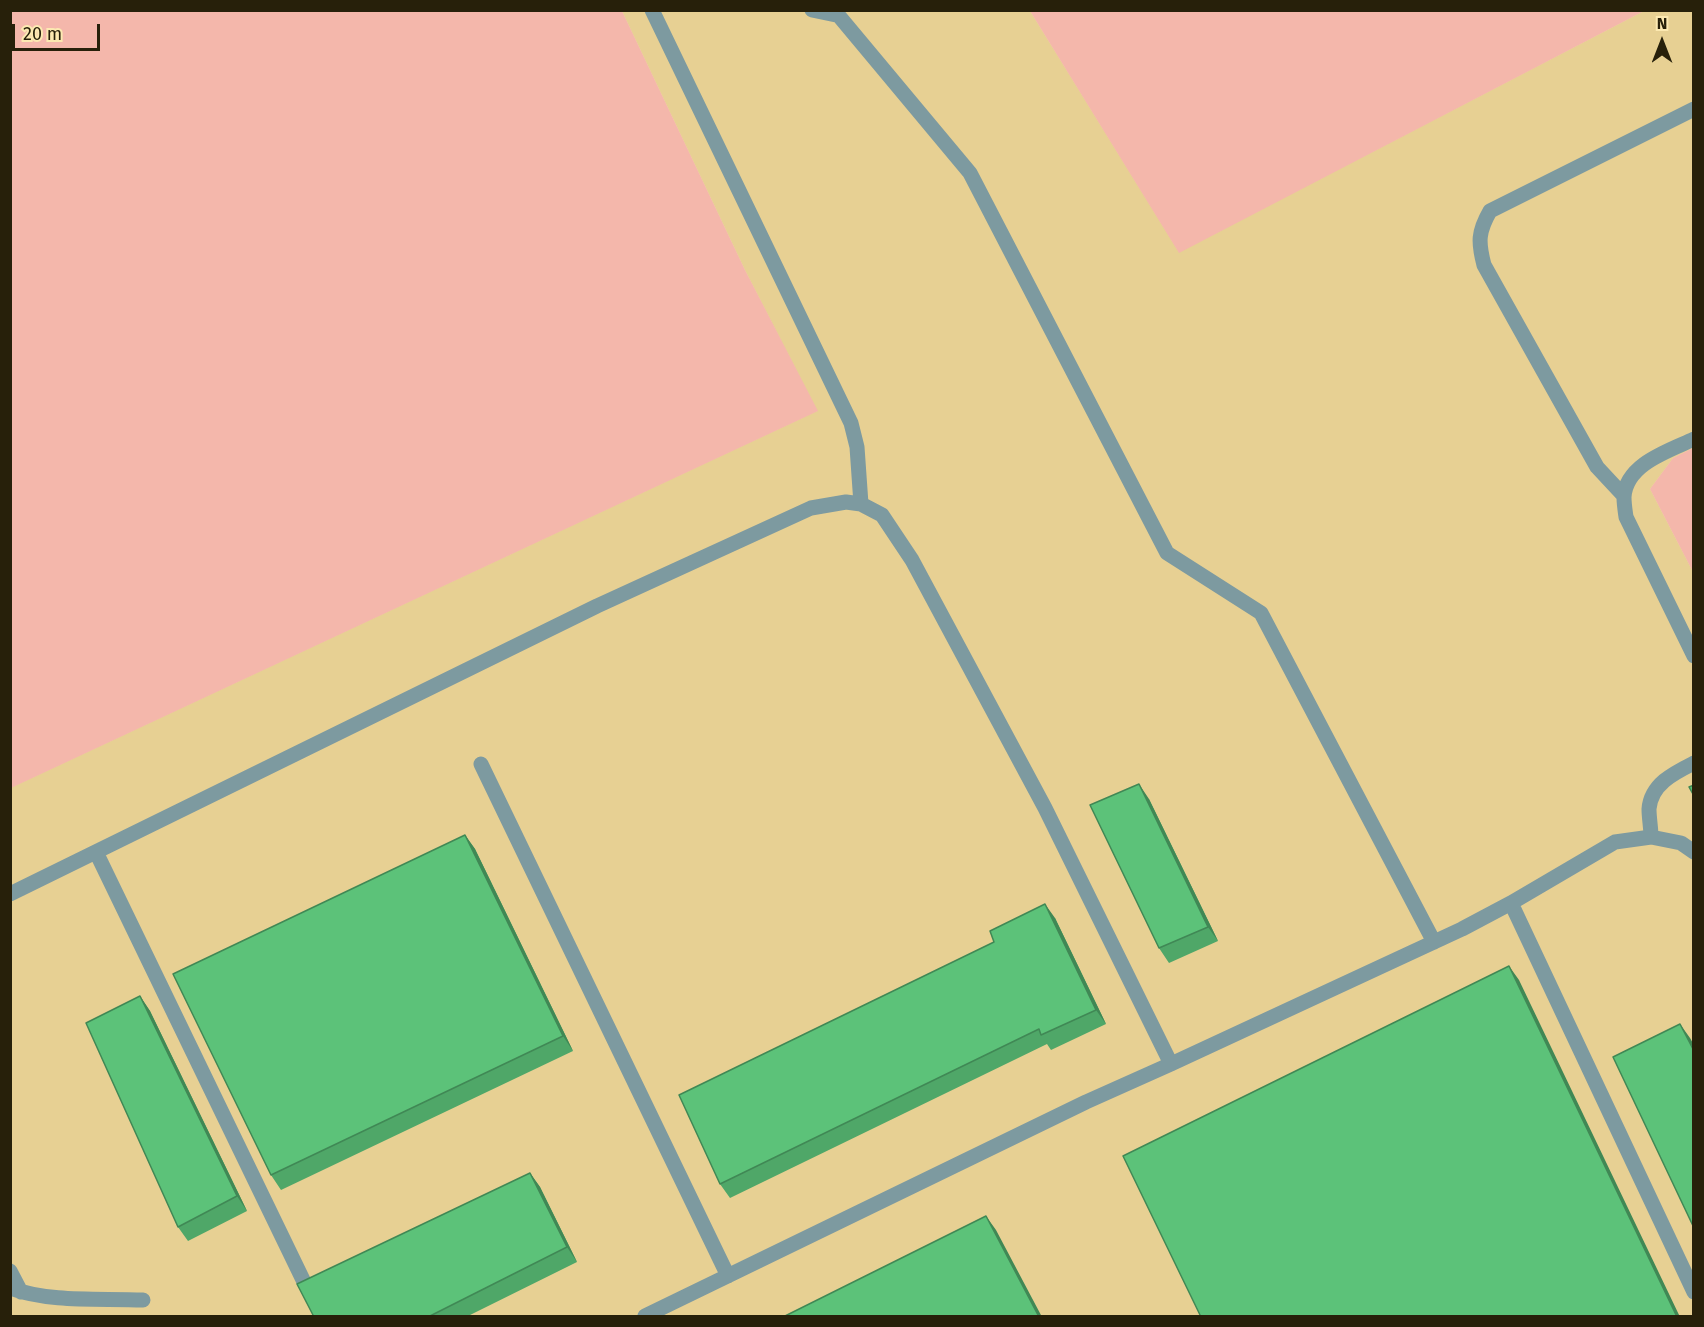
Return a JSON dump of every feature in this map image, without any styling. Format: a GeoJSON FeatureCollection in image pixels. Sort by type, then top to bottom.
{"type":"FeatureCollection","features":[{"type":"Feature","properties":{"kind":"lane"},"geometry":{"type":"LineString","coordinates":[[652,10],[851,423],[857,447],[861,504]]}},
{"type":"Feature","properties":{"kind":"lane"},"geometry":{"type":"LineString","coordinates":[[812,10],[835,13],[970,173],[1167,553],[1261,613],[1434,942]]}},
{"type":"Feature","properties":{"kind":"lane"},"geometry":{"type":"LineString","coordinates":[[1624,496],[1597,467],[1484,265],[1479,244],[1483,224],[1490,211],[1694,109]]}},
{"type":"Feature","properties":{"kind":"lane"},"geometry":{"type":"LineString","coordinates":[[1694,439],[1652,459],[1630,477],[1624,496],[1626,517],[1694,656]]}},
{"type":"Feature","properties":{"kind":"lane"},"geometry":{"type":"LineString","coordinates":[[10,894],[597,606],[812,508],[846,502],[861,504],[882,515],[912,560],[1045,808],[1171,1064]]}},
{"type":"Feature","properties":{"kind":"lane"},"geometry":{"type":"LineString","coordinates":[[1651,837],[1649,807],[1658,786],[1676,772],[1694,763]]}},
{"type":"Feature","properties":{"kind":"lane"},"geometry":{"type":"LineString","coordinates":[[481,764],[728,1276]]}},
{"type":"Feature","properties":{"kind":"lane"},"geometry":{"type":"LineString","coordinates":[[645,1317],[1086,1102],[1434,942],[1511,903],[1615,842],[1651,837],[1681,843],[1694,852]]}},
{"type":"Feature","properties":{"kind":"lane"},"geometry":{"type":"LineString","coordinates":[[96,852],[305,1284]]}},
{"type":"Feature","properties":{"kind":"lane"},"geometry":{"type":"LineString","coordinates":[[1511,903],[1694,1292]]}},
{"type":"Feature","properties":{"kind":"lane"},"geometry":{"type":"LineString","coordinates":[[10,1271],[16,1290],[60,1297],[143,1300]]}},
{"type":"Feature","properties":{"kind":"shaded area"},"geometry":{"type":"Polygon","coordinates":[[[10,11],[622,11],[745,270],[818,411],[11,788],[10,11]]]}},
{"type":"Feature","properties":{"kind":"shaded area"},"geometry":{"type":"Polygon","coordinates":[[[622,11],[1030,11],[1179,252],[1644,11],[1693,11],[1693,448],[1673,458],[1650,489],[1693,572],[1693,1316],[11,1316],[10,788],[817,411],[745,270],[622,11]]]}},
{"type":"Feature","properties":{"kind":"shaded area"},"geometry":{"type":"Polygon","coordinates":[[[1030,11],[1644,11],[1179,253],[1030,11]]]}},
{"type":"Feature","properties":{"kind":"shaded area"},"geometry":{"type":"Polygon","coordinates":[[[1693,448],[1693,572],[1650,489],[1673,458],[1693,448]]]}},
{"type":"Feature","properties":{"kind":"building"},"geometry":{"type":"Polygon","coordinates":[[[1139,784],[1208,927],[1159,948],[1090,805],[1139,784]]]}},
{"type":"Feature","properties":{"kind":"building"},"geometry":{"type":"Polygon","coordinates":[[[1694,785],[1694,796],[1689,787],[1694,785]]]}},
{"type":"Feature","properties":{"kind":"building"},"geometry":{"type":"Polygon","coordinates":[[[465,835],[563,1036],[271,1175],[173,974],[465,835]]]}},
{"type":"Feature","properties":{"kind":"building"},"geometry":{"type":"Polygon","coordinates":[[[1045,904],[1096,1010],[1041,1035],[1039,1029],[720,1184],[679,1095],[994,942],[990,931],[1045,904]]]}},
{"type":"Feature","properties":{"kind":"building"},"geometry":{"type":"Polygon","coordinates":[[[1509,966],[1677,1317],[1201,1317],[1123,1156],[1509,966]]]}},
{"type":"Feature","properties":{"kind":"building"},"geometry":{"type":"Polygon","coordinates":[[[140,996],[237,1196],[178,1227],[86,1023],[140,996]]]}},
{"type":"Feature","properties":{"kind":"building"},"geometry":{"type":"Polygon","coordinates":[[[1680,1024],[1694,1051],[1694,1228],[1613,1057],[1680,1024]]]}},
{"type":"Feature","properties":{"kind":"building"},"geometry":{"type":"Polygon","coordinates":[[[530,1173],[567,1247],[428,1317],[314,1317],[297,1284],[530,1173]]]}},
{"type":"Feature","properties":{"kind":"building"},"geometry":{"type":"Polygon","coordinates":[[[986,1216],[1039,1317],[783,1317],[986,1216]]]}}]}
